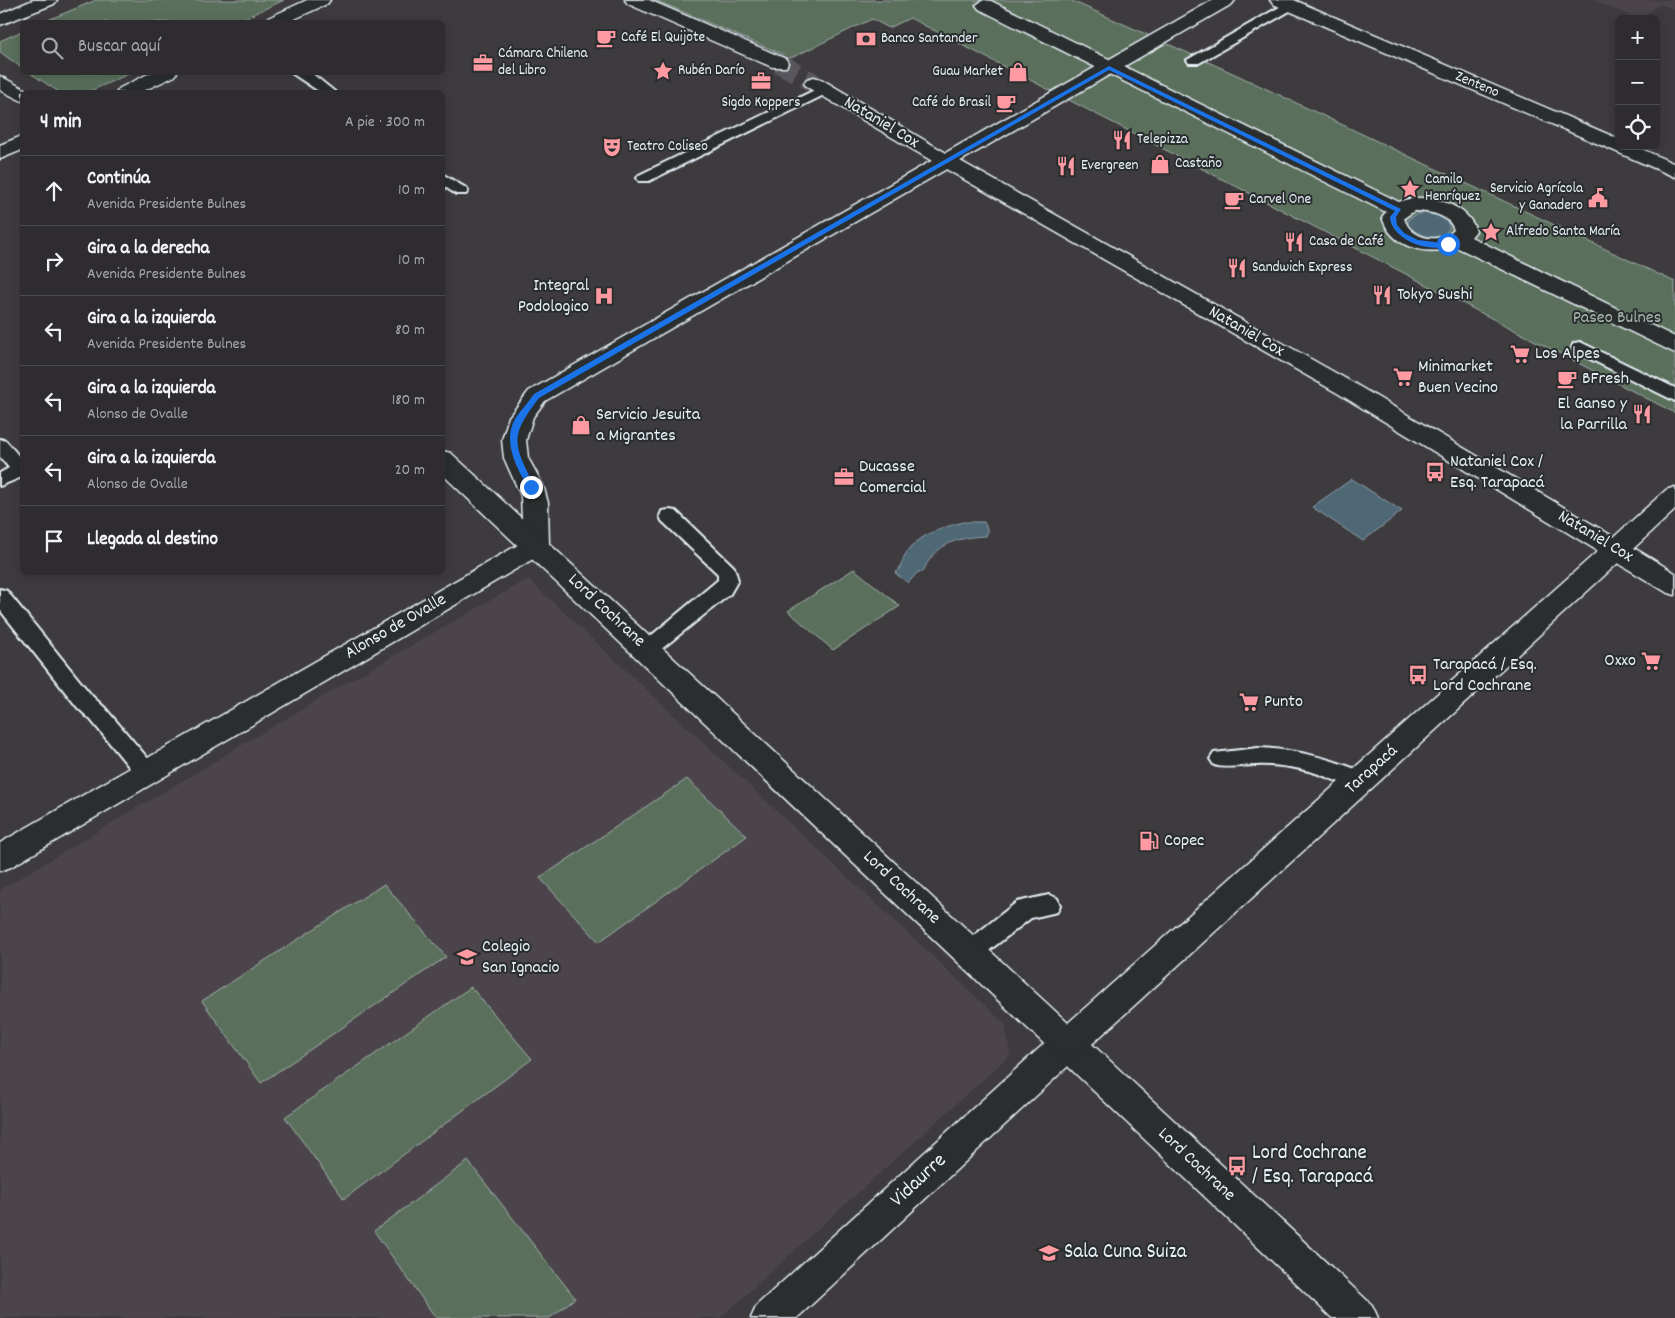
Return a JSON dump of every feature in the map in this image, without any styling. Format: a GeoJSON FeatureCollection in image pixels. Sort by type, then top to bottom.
{"type":"FeatureCollection","features":[{"type":"Feature","properties":{"kind":"street"},"geometry":{"type":"LineString","coordinates":[[0,20],[48,0]]}},
{"type":"Feature","properties":{"kind":"street"},"geometry":{"type":"LineString","coordinates":[[278,20],[321,0]]}},
{"type":"Feature","properties":{"kind":"street"},"geometry":{"type":"LineString","coordinates":[[634,0],[779,63]]}},
{"type":"Feature","properties":{"kind":"street"},"geometry":{"type":"LineString","coordinates":[[536,546],[536,505],[531,487],[516,458],[513,446],[514,433],[518,421],[537,396],[1226,0]]}},
{"type":"Feature","properties":{"kind":"street","name":"Zenteno"},"geometry":{"type":"LineString","coordinates":[[1285,2],[1675,171]]}},
{"type":"Feature","properties":{"kind":"street"},"geometry":{"type":"LineString","coordinates":[[985,5],[1399,210]]}},
{"type":"Feature","properties":{"kind":"street"},"geometry":{"type":"LineString","coordinates":[[130,90],[162,75]]}},
{"type":"Feature","properties":{"kind":"street"},"geometry":{"type":"LineString","coordinates":[[0,82],[20,94]]}},
{"type":"Feature","properties":{"kind":"street","name":"Nataniel Cox"},"geometry":{"type":"LineString","coordinates":[[820,86],[946,161],[1347,389],[1675,585]]}},
{"type":"Feature","properties":{"kind":"street"},"geometry":{"type":"LineString","coordinates":[[0,153],[20,143]]}},
{"type":"Feature","properties":{"kind":"street"},"geometry":{"type":"LineString","coordinates":[[1425,204],[1454,214],[1463,223],[1465,231],[1459,240],[1448,244],[1432,245],[1416,242],[1401,235],[1394,225],[1393,217],[1399,210],[1410,205],[1425,204]]}},
{"type":"Feature","properties":{"kind":"street"},"geometry":{"type":"LineString","coordinates":[[1459,240],[1675,346]]}},
{"type":"Feature","properties":{"kind":"street","name":"Lord Cochrane"},"geometry":{"type":"LineString","coordinates":[[445,462],[1359,1318]]}},
{"type":"Feature","properties":{"kind":"street","name":"Tarapacá"},"geometry":{"type":"LineString","coordinates":[[1068,1044],[1675,496]]}},
{"type":"Feature","properties":{"kind":"street","name":"Alonso de Ovalle"},"geometry":{"type":"LineString","coordinates":[[0,858],[536,546]]}},
{"type":"Feature","properties":{"kind":"street","name":"Vidaurre"},"geometry":{"type":"LineString","coordinates":[[770,1318],[1068,1044]]}},
{"type":"Feature","properties":{"kind":"lane"},"geometry":{"type":"LineString","coordinates":[[1194,60],[1285,2]]}},
{"type":"Feature","properties":{"kind":"lane"},"geometry":{"type":"LineString","coordinates":[[305,75],[325,90]]}},
{"type":"Feature","properties":{"kind":"lane"},"geometry":{"type":"LineString","coordinates":[[644,178],[820,86]]}},
{"type":"Feature","properties":{"kind":"lane"},"geometry":{"type":"LineString","coordinates":[[445,180],[461,191]]}},
{"type":"Feature","properties":{"kind":"lane"},"geometry":{"type":"LineString","coordinates":[[1580,346],[1675,395]]}},
{"type":"Feature","properties":{"kind":"lane"},"geometry":{"type":"LineString","coordinates":[[0,445],[20,469]]}},
{"type":"Feature","properties":{"kind":"lane"},"geometry":{"type":"LineString","coordinates":[[0,480],[20,470]]}},
{"type":"Feature","properties":{"kind":"lane"},"geometry":{"type":"LineString","coordinates":[[647,650],[723,589],[728,580],[726,572],[669,516]]}},
{"type":"Feature","properties":{"kind":"lane"},"geometry":{"type":"LineString","coordinates":[[0,596],[85,702],[98,714],[147,774]]}},
{"type":"Feature","properties":{"kind":"lane"},"geometry":{"type":"LineString","coordinates":[[1221,759],[1250,755],[1281,756],[1319,764],[1360,780]]}},
{"type":"Feature","properties":{"kind":"lane"},"geometry":{"type":"LineString","coordinates":[[970,952],[1025,909],[1049,905]]}},
{"type":"Feature","properties":{"kind":"shaded area"},"geometry":{"type":"Polygon","coordinates":[[[1593,0],[1675,0],[1675,10],[1660,4],[1644,15],[1629,15],[1593,0]]]}},
{"type":"Feature","properties":{"kind":"shaded area","name":"Colegio San Ignacio"},"geometry":{"type":"Polygon","coordinates":[[[528,579],[1005,1024],[1010,1055],[720,1318],[0,1318],[0,890],[344,684],[528,579]]]}},
{"type":"Feature","properties":{"kind":"green space"},"geometry":{"type":"Polygon","coordinates":[[[96,0],[284,0],[240,20],[48,20],[96,0]]]}},
{"type":"Feature","properties":{"kind":"green space","name":"Paseo Bulnes"},"geometry":{"type":"Polygon","coordinates":[[[655,0],[1070,0],[1237,75],[1675,282],[1675,413],[910,18],[889,28],[872,19],[791,58],[655,0]]]}},
{"type":"Feature","properties":{"kind":"green space"},"geometry":{"type":"Polygon","coordinates":[[[20,32],[20,67],[0,52],[0,41],[20,32]]]}},
{"type":"Feature","properties":{"kind":"green space"},"geometry":{"type":"Polygon","coordinates":[[[33,75],[126,75],[93,90],[56,90],[33,75]]]}},
{"type":"Feature","properties":{"kind":"green space"},"geometry":{"type":"Polygon","coordinates":[[[854,569],[900,606],[833,650],[788,611],[854,569]]]}},
{"type":"Feature","properties":{"kind":"green space"},"geometry":{"type":"Polygon","coordinates":[[[687,779],[747,836],[599,942],[540,878],[687,779]]]}},
{"type":"Feature","properties":{"kind":"green space"},"geometry":{"type":"Polygon","coordinates":[[[384,884],[446,957],[261,1083],[202,1001],[384,884]]]}},
{"type":"Feature","properties":{"kind":"green space"},"geometry":{"type":"Polygon","coordinates":[[[471,987],[532,1059],[344,1199],[285,1117],[471,987]]]}},
{"type":"Feature","properties":{"kind":"green space"},"geometry":{"type":"Polygon","coordinates":[[[468,1161],[575,1298],[550,1318],[436,1318],[374,1231],[468,1161]]]}},
{"type":"Feature","properties":{"kind":"water"},"geometry":{"type":"Polygon","coordinates":[[[1420,213],[1438,215],[1449,224],[1449,229],[1440,236],[1422,235],[1408,225],[1408,219],[1420,213]]]}},
{"type":"Feature","properties":{"kind":"water"},"geometry":{"type":"Polygon","coordinates":[[[1352,479],[1402,511],[1363,541],[1312,507],[1352,479]]]}},
{"type":"Feature","properties":{"kind":"water"},"geometry":{"type":"Polygon","coordinates":[[[963,522],[984,522],[988,531],[986,536],[966,538],[948,544],[934,555],[923,572],[918,572],[908,583],[895,573],[905,555],[916,542],[930,533],[963,522]]]}},
{"type":"Feature","properties":{"kind":"tunnel"},"geometry":{"type":"LineString","coordinates":[[779,63],[814,83]]}},
{"type":"Feature","properties":{"kind":"place","name":"Café El Quijote"},"geometry":{"type":"Point","coordinates":[606,38]}},
{"type":"Feature","properties":{"kind":"place","name":"Banco Santander"},"geometry":{"type":"Point","coordinates":[866,39]}},
{"type":"Feature","properties":{"kind":"place","name":"Cámara Chilena del Libro"},"geometry":{"type":"Point","coordinates":[483,63]}},
{"type":"Feature","properties":{"kind":"place","name":"Rubén Darío"},"geometry":{"type":"Point","coordinates":[663,71]}},
{"type":"Feature","properties":{"kind":"place","name":"Guau Market"},"geometry":{"type":"Point","coordinates":[1018,72]}},
{"type":"Feature","properties":{"kind":"place","name":"Sigdo Koppers"},"geometry":{"type":"Point","coordinates":[761,81]}},
{"type":"Feature","properties":{"kind":"place","name":"Café do Brasil"},"geometry":{"type":"Point","coordinates":[1006,103]}},
{"type":"Feature","properties":{"kind":"place","name":"Telepizza"},"geometry":{"type":"Point","coordinates":[1122,140]}},
{"type":"Feature","properties":{"kind":"place","name":"Teatro Coliseo"},"geometry":{"type":"Point","coordinates":[612,147]}},
{"type":"Feature","properties":{"kind":"place","name":"Castaño"},"geometry":{"type":"Point","coordinates":[1160,164]}},
{"type":"Feature","properties":{"kind":"place","name":"Evergreen"},"geometry":{"type":"Point","coordinates":[1066,166]}},
{"type":"Feature","properties":{"kind":"place","name":"Camilo Henríquez"},"geometry":{"type":"Point","coordinates":[1410,189]}},
{"type":"Feature","properties":{"kind":"place","name":"Servicio Agrícola y Ganadero"},"geometry":{"type":"Point","coordinates":[1598,198]}},
{"type":"Feature","properties":{"kind":"place","name":"Carvel One"},"geometry":{"type":"Point","coordinates":[1234,200]}},
{"type":"Feature","properties":{"kind":"place","name":"Alfredo Santa María"},"geometry":{"type":"Point","coordinates":[1491,232]}},
{"type":"Feature","properties":{"kind":"place","name":"Casa de Café"},"geometry":{"type":"Point","coordinates":[1294,242]}},
{"type":"Feature","properties":{"kind":"place","name":"Sandwich Express"},"geometry":{"type":"Point","coordinates":[1237,268]}},
{"type":"Feature","properties":{"kind":"place","name":"Tokyo Sushi"},"geometry":{"type":"Point","coordinates":[1382,295]}},
{"type":"Feature","properties":{"kind":"place","name":"Integral Podologico"},"geometry":{"type":"Point","coordinates":[604,296]}},
{"type":"Feature","properties":{"kind":"place","name":"Los Alpes"},"geometry":{"type":"Point","coordinates":[1520,354]}},
{"type":"Feature","properties":{"kind":"place","name":"Minimarket Buen Vecino"},"geometry":{"type":"Point","coordinates":[1403,377]}},
{"type":"Feature","properties":{"kind":"place","name":"BFresh"},"geometry":{"type":"Point","coordinates":[1567,379]}},
{"type":"Feature","properties":{"kind":"place","name":"El Ganso y la Parrilla"},"geometry":{"type":"Point","coordinates":[1642,414]}},
{"type":"Feature","properties":{"kind":"place","name":"Servicio Jesuita a Migrantes"},"geometry":{"type":"Point","coordinates":[581,425]}},
{"type":"Feature","properties":{"kind":"place","name":"Nataniel Cox / Esq. Tarapacá"},"geometry":{"type":"Point","coordinates":[1435,472]}},
{"type":"Feature","properties":{"kind":"place","name":"Ducasse Comercial"},"geometry":{"type":"Point","coordinates":[844,477]}},
{"type":"Feature","properties":{"kind":"place","name":"Oxxo"},"geometry":{"type":"Point","coordinates":[1651,661]}},
{"type":"Feature","properties":{"kind":"place","name":"Tarapacá / Esq. Lord Cochrane"},"geometry":{"type":"Point","coordinates":[1418,675]}},
{"type":"Feature","properties":{"kind":"place","name":"Punto"},"geometry":{"type":"Point","coordinates":[1249,702]}},
{"type":"Feature","properties":{"kind":"place","name":"Copec"},"geometry":{"type":"Point","coordinates":[1149,841]}},
{"type":"Feature","properties":{"kind":"place","name":"Colegio San Ignacio"},"geometry":{"type":"Point","coordinates":[467,957]}},
{"type":"Feature","properties":{"kind":"place","name":"Lord Cochrane / Esq. Tarapacá"},"geometry":{"type":"Point","coordinates":[1237,1166]}},
{"type":"Feature","properties":{"kind":"place","name":"Sala Cuna Suiza"},"geometry":{"type":"Point","coordinates":[1049,1253]}},
{"type":"Feature","properties":{"kind":"route"},"geometry":{"type":"LineString","coordinates":[[531,487],[516,458],[513,446],[514,433],[518,421],[537,396],[1109,68],[1399,210],[1393,217],[1394,225],[1401,235],[1416,242],[1432,245],[1448,244]]}}]}
